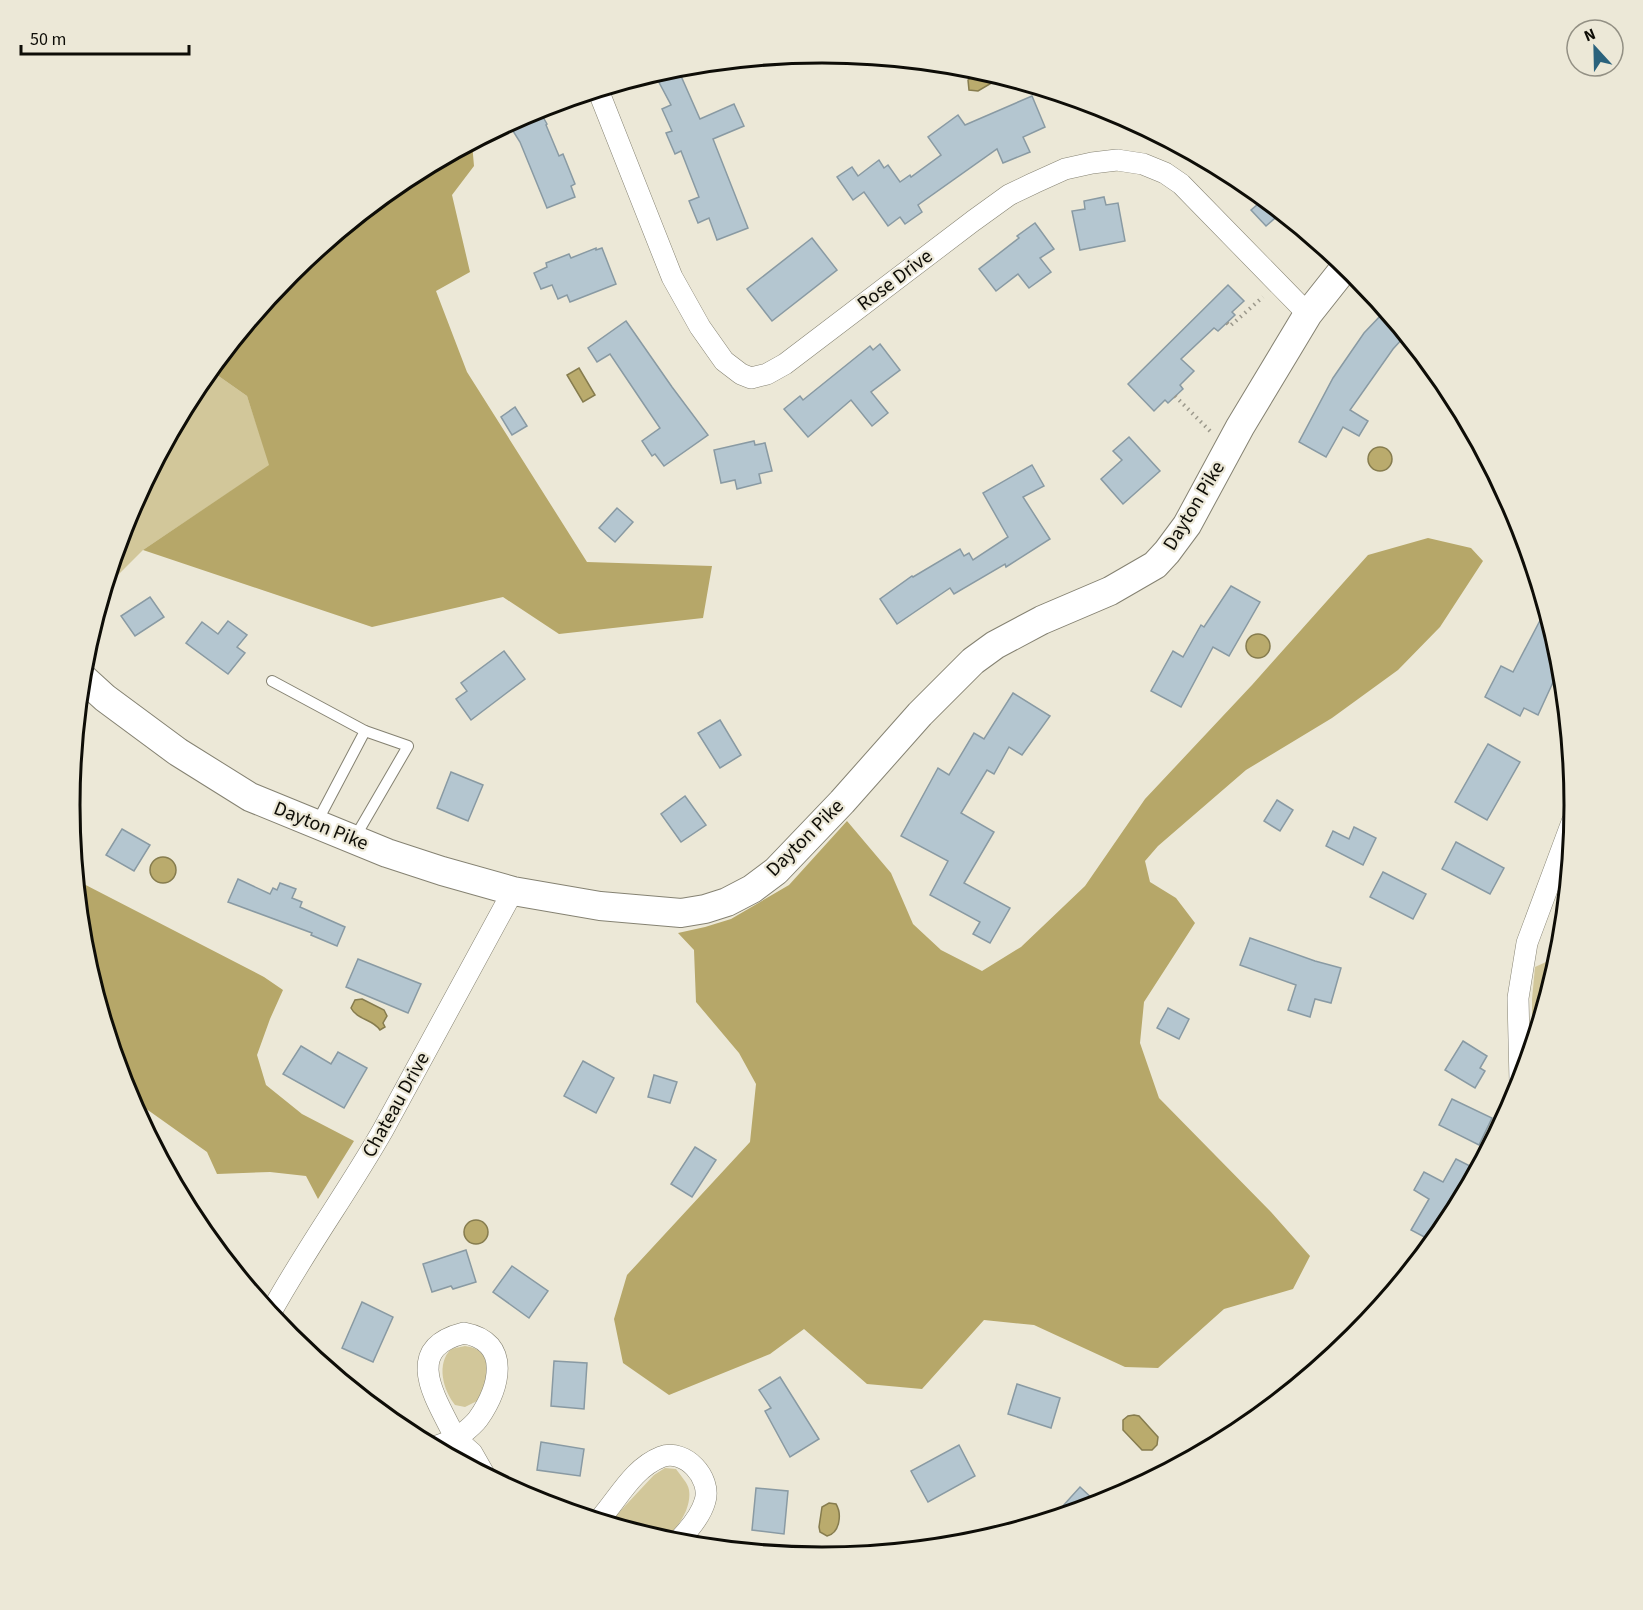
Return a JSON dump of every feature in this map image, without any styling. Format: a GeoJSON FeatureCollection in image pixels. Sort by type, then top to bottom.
{"type":"FeatureCollection","features":[{"type":"Feature","properties":{"kind":"street","name":"Rose Drive"},"geometry":{"type":"LineString","coordinates":[[601,97],[672,277],[700,327],[724,361],[741,375],[751,378],[767,374],[784,364],[1009,195],[1065,169],[1117,160],[1143,164],[1165,173],[1197,198],[1308,314]]}},
{"type":"Feature","properties":{"kind":"street","name":"Dayton Pike"},"geometry":{"type":"LineString","coordinates":[[90,684],[177,752],[250,797],[442,871],[513,891],[600,906],[681,913],[727,902],[752,889],[776,871],[842,802],[920,714],[973,661],[995,645],[1042,620],[1110,591],[1155,565],[1187,525],[1228,449],[1308,314],[1340,274]]}},
{"type":"Feature","properties":{"kind":"street"},"geometry":{"type":"LineString","coordinates":[[1519,1056],[1518,998],[1527,943],[1562,848]]}},
{"type":"Feature","properties":{"kind":"street","name":"Chateau Drive"},"geometry":{"type":"LineString","coordinates":[[275,1306],[311,1242],[378,1140],[513,891]]}},
{"type":"Feature","properties":{"kind":"street"},"geometry":{"type":"LineString","coordinates":[[443,1443],[456,1438],[478,1418],[498,1377],[495,1353],[477,1335],[464,1333],[448,1337],[434,1348],[427,1360],[430,1386],[456,1438],[477,1462]]}},
{"type":"Feature","properties":{"kind":"street"},"geometry":{"type":"LineString","coordinates":[[604,1514],[638,1472],[650,1462],[663,1456],[674,1456],[687,1460],[696,1468],[705,1486],[706,1500],[684,1534]]}},
{"type":"Feature","properties":{"kind":"lane"},"geometry":{"type":"LineString","coordinates":[[272,681],[365,731],[408,746],[354,839]]}},
{"type":"Feature","properties":{"kind":"lane"},"geometry":{"type":"LineString","coordinates":[[316,824],[365,731]]}},
{"type":"Feature","properties":{"kind":"path"},"geometry":{"type":"LineString","coordinates":[[1227,323],[1230,326],[1279,283]]}},
{"type":"Feature","properties":{"kind":"path"},"geometry":{"type":"LineString","coordinates":[[1175,396],[1228,449]]}},
{"type":"Feature","properties":{"kind":"shaded area"},"geometry":{"type":"Polygon","coordinates":[[[971,78],[992,83],[978,91],[969,90],[968,80],[971,78]]]}},
{"type":"Feature","properties":{"kind":"shaded area"},"geometry":{"type":"Polygon","coordinates":[[[473,151],[474,166],[452,195],[470,272],[436,291],[467,372],[587,562],[712,566],[703,618],[559,634],[503,597],[372,627],[143,550],[269,465],[247,396],[217,375],[233,353],[297,280],[370,216],[409,188],[473,151]]]}},
{"type":"Feature","properties":{"kind":"shaded area"},"geometry":{"type":"Polygon","coordinates":[[[579,368],[595,395],[583,402],[567,375],[579,368]]]}},
{"type":"Feature","properties":{"kind":"shaded area"},"geometry":{"type":"Polygon","coordinates":[[[217,375],[247,396],[270,465],[143,550],[116,577],[136,521],[156,477],[179,434],[217,375]]]}},
{"type":"Feature","properties":{"kind":"shaded area"},"geometry":{"type":"Polygon","coordinates":[[[1380,447],[1389,450],[1392,459],[1389,468],[1380,471],[1371,468],[1368,459],[1371,450],[1380,447]]]}},
{"type":"Feature","properties":{"kind":"shaded area"},"geometry":{"type":"Polygon","coordinates":[[[1428,538],[1471,548],[1483,561],[1440,627],[1398,670],[1332,718],[1246,770],[1158,846],[1145,861],[1150,882],[1176,898],[1195,923],[1144,1002],[1140,1043],[1159,1098],[1271,1212],[1310,1256],[1293,1289],[1224,1309],[1158,1368],[1125,1367],[1034,1325],[984,1320],[922,1389],[867,1384],[804,1329],[770,1354],[669,1395],[623,1363],[614,1319],[627,1275],[750,1142],[756,1084],[739,1053],[696,1002],[694,950],[678,933],[731,919],[789,885],[847,821],[891,873],[913,924],[941,950],[982,971],[1021,947],[1085,886],[1145,799],[1252,685],[1368,555],[1428,538]]]}},
{"type":"Feature","properties":{"kind":"shaded area"},"geometry":{"type":"Polygon","coordinates":[[[1258,634],[1263,635],[1269,641],[1269,651],[1263,657],[1258,658],[1253,657],[1247,651],[1246,646],[1247,641],[1253,635],[1258,634]]]}},
{"type":"Feature","properties":{"kind":"shaded area"},"geometry":{"type":"Polygon","coordinates":[[[163,857],[172,861],[176,870],[172,879],[163,883],[154,879],[150,870],[154,861],[163,857]]]}},
{"type":"Feature","properties":{"kind":"shaded area"},"geometry":{"type":"Polygon","coordinates":[[[84,884],[264,977],[283,990],[257,1055],[266,1085],[302,1114],[354,1141],[318,1199],[306,1176],[270,1172],[217,1174],[207,1152],[145,1108],[119,1044],[105,997],[94,950],[84,884]]]}},
{"type":"Feature","properties":{"kind":"shaded area"},"geometry":{"type":"Polygon","coordinates":[[[1546,962],[1532,1017],[1532,999],[1535,967],[1546,962]]]}},
{"type":"Feature","properties":{"kind":"shaded area"},"geometry":{"type":"Polygon","coordinates":[[[362,999],[384,1010],[387,1016],[383,1023],[385,1027],[380,1030],[354,1012],[351,1008],[355,1000],[362,999]]]}},
{"type":"Feature","properties":{"kind":"shaded area"},"geometry":{"type":"Polygon","coordinates":[[[476,1220],[481,1221],[487,1227],[487,1237],[481,1243],[476,1244],[471,1243],[465,1237],[464,1232],[465,1227],[471,1221],[476,1220]]]}},
{"type":"Feature","properties":{"kind":"shaded area"},"geometry":{"type":"Polygon","coordinates":[[[465,1346],[475,1348],[482,1353],[487,1368],[484,1385],[477,1401],[465,1407],[455,1405],[451,1399],[445,1385],[443,1369],[446,1355],[451,1349],[465,1346]]]}},
{"type":"Feature","properties":{"kind":"shaded area"},"geometry":{"type":"Polygon","coordinates":[[[1134,1415],[1139,1416],[1158,1437],[1157,1445],[1152,1450],[1142,1450],[1123,1430],[1123,1420],[1134,1415]]]}},
{"type":"Feature","properties":{"kind":"shaded area"},"geometry":{"type":"Polygon","coordinates":[[[665,1468],[676,1469],[689,1490],[686,1512],[672,1532],[614,1517],[654,1475],[665,1468]]]}},
{"type":"Feature","properties":{"kind":"shaded area"},"geometry":{"type":"Polygon","coordinates":[[[829,1503],[836,1504],[838,1508],[839,1523],[835,1531],[827,1536],[820,1532],[819,1527],[822,1507],[829,1503]]]}},
{"type":"Feature","properties":{"kind":"building"},"geometry":{"type":"Polygon","coordinates":[[[681,76],[700,119],[734,104],[744,126],[713,139],[748,228],[717,240],[709,218],[698,223],[689,201],[699,197],[681,151],[675,154],[666,133],[672,131],[662,109],[671,105],[658,81],[681,76]]]}},
{"type":"Feature","properties":{"kind":"building"},"geometry":{"type":"Polygon","coordinates":[[[1032,96],[1045,127],[1023,137],[1030,152],[1003,163],[997,149],[918,205],[922,212],[905,224],[900,217],[888,226],[864,192],[853,200],[837,177],[852,167],[858,176],[879,160],[884,168],[888,165],[900,182],[910,175],[911,177],[941,155],[928,137],[958,115],[965,125],[1032,96]]]}},
{"type":"Feature","properties":{"kind":"building"},"geometry":{"type":"Polygon","coordinates":[[[543,117],[559,156],[563,154],[575,184],[571,186],[575,197],[547,208],[520,142],[513,131],[543,117]]]}},
{"type":"Feature","properties":{"kind":"building"},"geometry":{"type":"Polygon","coordinates":[[[1104,197],[1106,205],[1118,203],[1125,241],[1080,250],[1072,211],[1085,209],[1084,201],[1104,197]]]}},
{"type":"Feature","properties":{"kind":"building"},"geometry":{"type":"Polygon","coordinates":[[[1257,205],[1275,218],[1266,226],[1251,210],[1257,205]]]}},
{"type":"Feature","properties":{"kind":"building"},"geometry":{"type":"Polygon","coordinates":[[[1035,223],[1054,249],[1040,258],[1051,272],[1029,288],[1018,274],[996,291],[979,269],[1035,223]]]}},
{"type":"Feature","properties":{"kind":"building"},"geometry":{"type":"Polygon","coordinates":[[[812,238],[837,270],[772,321],[747,289],[812,238]]]}},
{"type":"Feature","properties":{"kind":"building"},"geometry":{"type":"Polygon","coordinates":[[[596,248],[596,250],[602,248],[616,284],[570,302],[567,295],[558,299],[552,285],[541,289],[534,273],[547,267],[546,263],[569,254],[571,258],[596,248]]]}},
{"type":"Feature","properties":{"kind":"building"},"geometry":{"type":"Polygon","coordinates":[[[1228,285],[1244,301],[1232,312],[1235,315],[1218,331],[1214,328],[1181,359],[1194,371],[1180,385],[1183,389],[1168,403],[1165,400],[1154,411],[1128,384],[1228,285]]]}},
{"type":"Feature","properties":{"kind":"building"},"geometry":{"type":"Polygon","coordinates":[[[1380,317],[1400,341],[1350,410],[1368,421],[1359,436],[1343,427],[1326,457],[1299,442],[1333,378],[1364,333],[1380,317]]]}},
{"type":"Feature","properties":{"kind":"building"},"geometry":{"type":"Polygon","coordinates":[[[626,321],[708,435],[664,466],[655,454],[652,456],[642,441],[660,428],[610,354],[597,362],[588,348],[626,321]]]}},
{"type":"Feature","properties":{"kind":"building"},"geometry":{"type":"Polygon","coordinates":[[[880,344],[900,370],[871,392],[888,413],[872,426],[851,400],[808,437],[784,409],[800,396],[803,400],[870,346],[873,350],[880,344]]]}},
{"type":"Feature","properties":{"kind":"building"},"geometry":{"type":"Polygon","coordinates":[[[515,407],[527,426],[512,435],[501,417],[515,407]]]}},
{"type":"Feature","properties":{"kind":"building"},"geometry":{"type":"Polygon","coordinates":[[[1129,437],[1160,471],[1123,504],[1101,479],[1122,460],[1113,451],[1129,437]]]}},
{"type":"Feature","properties":{"kind":"building"},"geometry":{"type":"Polygon","coordinates":[[[754,441],[755,445],[765,443],[772,471],[759,474],[761,483],[737,489],[735,480],[721,483],[714,450],[754,441]]]}},
{"type":"Feature","properties":{"kind":"building"},"geometry":{"type":"Polygon","coordinates":[[[1032,465],[1044,486],[1023,497],[1050,539],[1006,567],[1005,564],[954,594],[950,588],[897,624],[880,599],[912,576],[960,549],[964,556],[969,553],[973,560],[1008,537],[983,493],[1032,465]]]}},
{"type":"Feature","properties":{"kind":"building"},"geometry":{"type":"Polygon","coordinates":[[[617,508],[633,522],[615,542],[599,528],[617,508]]]}},
{"type":"Feature","properties":{"kind":"building"},"geometry":{"type":"Polygon","coordinates":[[[1231,586],[1260,602],[1229,656],[1213,647],[1181,707],[1151,691],[1173,651],[1183,657],[1201,625],[1204,627],[1231,586]]]}},
{"type":"Feature","properties":{"kind":"building"},"geometry":{"type":"Polygon","coordinates":[[[150,597],[164,617],[135,636],[121,616],[150,597]]]}},
{"type":"Feature","properties":{"kind":"building"},"geometry":{"type":"Polygon","coordinates":[[[228,621],[247,635],[237,647],[245,653],[228,674],[186,643],[202,622],[218,634],[228,621]]]}},
{"type":"Feature","properties":{"kind":"building"},"geometry":{"type":"Polygon","coordinates":[[[1540,621],[1553,683],[1538,715],[1524,708],[1520,716],[1485,697],[1501,666],[1513,672],[1540,621]]]}},
{"type":"Feature","properties":{"kind":"building"},"geometry":{"type":"Polygon","coordinates":[[[504,651],[525,679],[471,720],[456,699],[467,691],[461,683],[504,651]]]}},
{"type":"Feature","properties":{"kind":"building"},"geometry":{"type":"Polygon","coordinates":[[[1013,693],[1050,716],[1022,755],[1009,747],[994,774],[987,770],[961,813],[994,832],[964,883],[1010,908],[990,943],[973,934],[980,922],[930,895],[948,861],[901,836],[938,768],[949,775],[974,733],[984,739],[1013,693]]]}},
{"type":"Feature","properties":{"kind":"building"},"geometry":{"type":"Polygon","coordinates":[[[720,720],[741,755],[720,768],[698,733],[720,720]]]}},
{"type":"Feature","properties":{"kind":"building"},"geometry":{"type":"Polygon","coordinates":[[[1488,744],[1520,762],[1487,820],[1455,802],[1488,744]]]}},
{"type":"Feature","properties":{"kind":"building"},"geometry":{"type":"Polygon","coordinates":[[[451,772],[483,785],[468,821],[437,808],[451,772]]]}},
{"type":"Feature","properties":{"kind":"building"},"geometry":{"type":"Polygon","coordinates":[[[685,796],[706,825],[681,842],[661,814],[685,796]]]}},
{"type":"Feature","properties":{"kind":"building"},"geometry":{"type":"Polygon","coordinates":[[[1277,800],[1293,810],[1280,831],[1264,821],[1277,800]]]}},
{"type":"Feature","properties":{"kind":"building"},"geometry":{"type":"Polygon","coordinates":[[[1354,827],[1376,838],[1363,865],[1326,846],[1333,831],[1349,839],[1354,827]]]}},
{"type":"Feature","properties":{"kind":"building"},"geometry":{"type":"Polygon","coordinates":[[[122,829],[150,845],[134,871],[106,855],[122,829]]]}},
{"type":"Feature","properties":{"kind":"building"},"geometry":{"type":"Polygon","coordinates":[[[1456,842],[1504,868],[1490,894],[1442,869],[1456,842]]]}},
{"type":"Feature","properties":{"kind":"building"},"geometry":{"type":"Polygon","coordinates":[[[1383,872],[1426,894],[1413,919],[1370,897],[1383,872]]]}},
{"type":"Feature","properties":{"kind":"building"},"geometry":{"type":"Polygon","coordinates":[[[238,879],[270,894],[273,888],[277,890],[280,883],[296,889],[292,898],[302,902],[300,907],[345,927],[337,946],[311,935],[312,933],[228,902],[238,879]]]}},
{"type":"Feature","properties":{"kind":"building"},"geometry":{"type":"Polygon","coordinates":[[[1250,938],[1341,968],[1331,1003],[1315,999],[1310,1017],[1288,1010],[1296,985],[1240,965],[1250,938]]]}},
{"type":"Feature","properties":{"kind":"building"},"geometry":{"type":"Polygon","coordinates":[[[358,959],[421,984],[408,1013],[346,987],[358,959]]]}},
{"type":"Feature","properties":{"kind":"building"},"geometry":{"type":"Polygon","coordinates":[[[1168,1008],[1189,1019],[1179,1039],[1157,1028],[1168,1008]]]}},
{"type":"Feature","properties":{"kind":"building"},"geometry":{"type":"Polygon","coordinates":[[[1463,1041],[1487,1056],[1480,1068],[1485,1071],[1475,1088],[1445,1070],[1463,1041]]]}},
{"type":"Feature","properties":{"kind":"building"},"geometry":{"type":"Polygon","coordinates":[[[301,1046],[331,1064],[338,1052],[367,1068],[344,1108],[283,1074],[301,1046]]]}},
{"type":"Feature","properties":{"kind":"building"},"geometry":{"type":"Polygon","coordinates":[[[583,1061],[614,1078],[596,1113],[564,1096],[583,1061]]]}},
{"type":"Feature","properties":{"kind":"building"},"geometry":{"type":"Polygon","coordinates":[[[654,1075],[677,1082],[670,1103],[648,1097],[654,1075]]]}},
{"type":"Feature","properties":{"kind":"building"},"geometry":{"type":"Polygon","coordinates":[[[1452,1099],[1492,1118],[1479,1145],[1439,1125],[1452,1099]]]}},
{"type":"Feature","properties":{"kind":"building"},"geometry":{"type":"Polygon","coordinates":[[[695,1147],[716,1160],[692,1197],[671,1184],[695,1147]]]}},
{"type":"Feature","properties":{"kind":"building"},"geometry":{"type":"Polygon","coordinates":[[[1456,1159],[1469,1166],[1424,1237],[1411,1230],[1429,1199],[1414,1190],[1424,1172],[1443,1182],[1456,1159]]]}},
{"type":"Feature","properties":{"kind":"building"},"geometry":{"type":"Polygon","coordinates":[[[466,1250],[476,1282],[432,1292],[423,1264],[466,1250]]]}},
{"type":"Feature","properties":{"kind":"building"},"geometry":{"type":"Polygon","coordinates":[[[512,1266],[548,1291],[529,1318],[493,1292],[512,1266]]]}},
{"type":"Feature","properties":{"kind":"building"},"geometry":{"type":"Polygon","coordinates":[[[362,1302],[393,1317],[373,1362],[342,1348],[362,1302]]]}},
{"type":"Feature","properties":{"kind":"building"},"geometry":{"type":"Polygon","coordinates":[[[554,1361],[587,1363],[584,1409],[551,1406],[554,1361]]]}},
{"type":"Feature","properties":{"kind":"building"},"geometry":{"type":"Polygon","coordinates":[[[780,1377],[819,1439],[790,1457],[765,1411],[771,1408],[759,1390],[780,1377]]]}},
{"type":"Feature","properties":{"kind":"building"},"geometry":{"type":"Polygon","coordinates":[[[1017,1384],[1060,1398],[1051,1428],[1008,1414],[1017,1384]]]}},
{"type":"Feature","properties":{"kind":"building"},"geometry":{"type":"Polygon","coordinates":[[[541,1442],[584,1449],[580,1476],[537,1470],[541,1442]]]}},
{"type":"Feature","properties":{"kind":"building"},"geometry":{"type":"Polygon","coordinates":[[[959,1445],[975,1476],[928,1502],[911,1471],[959,1445]]]}},
{"type":"Feature","properties":{"kind":"building"},"geometry":{"type":"Polygon","coordinates":[[[1080,1487],[1090,1497],[1062,1507],[1080,1487]]]}},
{"type":"Feature","properties":{"kind":"building"},"geometry":{"type":"Polygon","coordinates":[[[756,1488],[788,1491],[784,1534],[752,1530],[756,1488]]]}}]}
